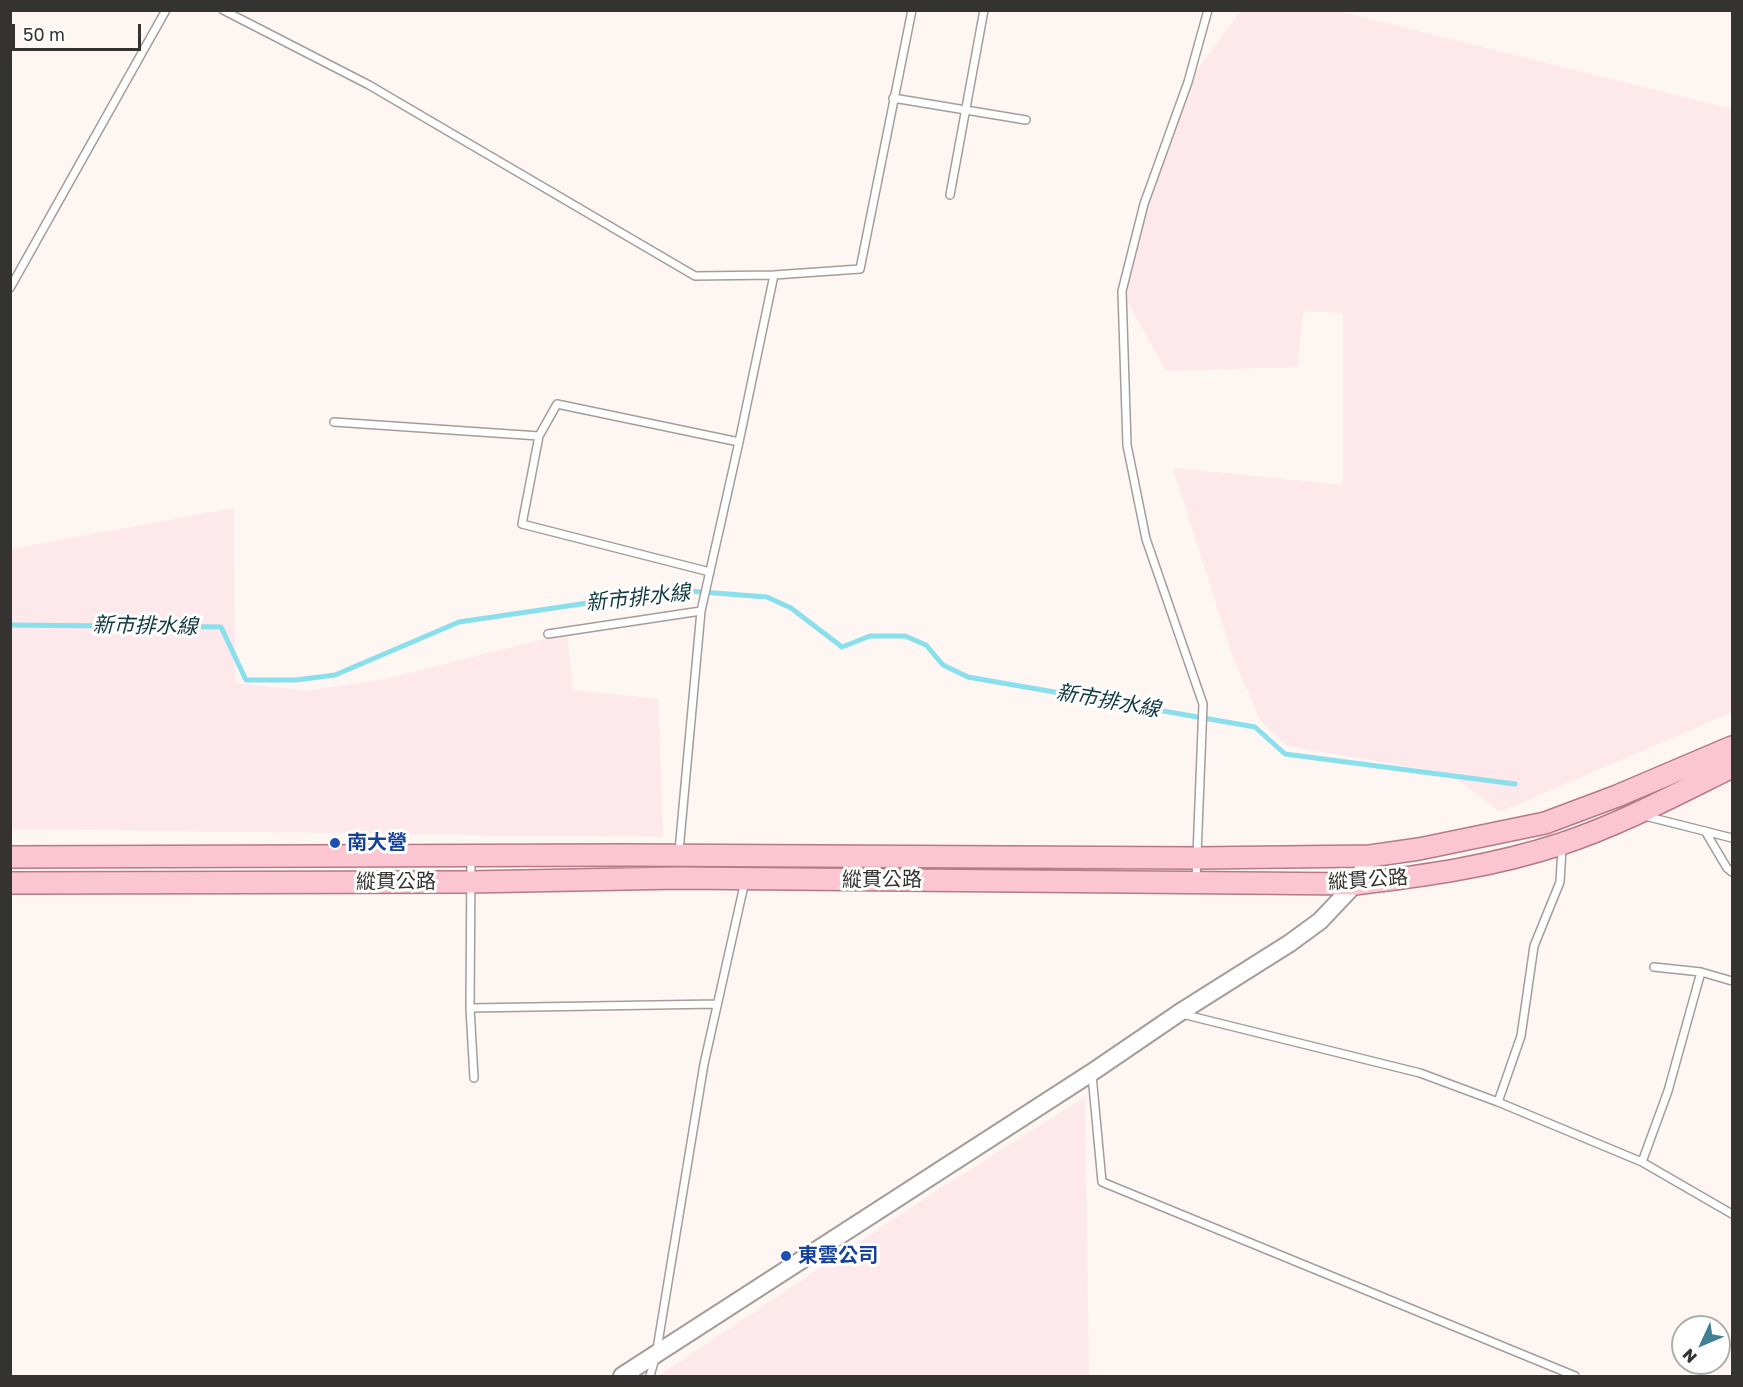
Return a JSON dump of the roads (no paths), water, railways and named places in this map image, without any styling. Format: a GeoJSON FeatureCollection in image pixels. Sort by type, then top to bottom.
{"type":"FeatureCollection","features":[{"type":"Feature","properties":{"kind":"main road","name":"縱貫公路"},"geometry":{"type":"LineString","coordinates":[[10,857],[679,855],[1197,858],[1370,856],[1419,849],[1545,823],[1617,796],[1732,747]]}},
{"type":"Feature","properties":{"kind":"main road","name":"縱貫公路"},"geometry":{"type":"LineString","coordinates":[[10,883],[470,882],[679,878],[1355,884],[1419,876],[1485,864],[1562,843],[1635,814],[1732,766]]}},
{"type":"Feature","properties":{"kind":"street"},"geometry":{"type":"LineString","coordinates":[[622,1377],[1290,943],[1320,921],[1355,884],[1370,856]]}},
{"type":"Feature","properties":{"kind":"lane"},"geometry":{"type":"LineString","coordinates":[[10,288],[166,10]]}},
{"type":"Feature","properties":{"kind":"lane"},"geometry":{"type":"LineString","coordinates":[[223,10],[369,85],[695,276],[774,275],[860,269],[912,10]]}},
{"type":"Feature","properties":{"kind":"lane"},"geometry":{"type":"LineString","coordinates":[[950,195],[984,10]]}},
{"type":"Feature","properties":{"kind":"lane"},"geometry":{"type":"LineString","coordinates":[[1196,883],[1203,704],[1146,539],[1127,445],[1122,291],[1144,204],[1188,82],[1208,10]]}},
{"type":"Feature","properties":{"kind":"lane"},"geometry":{"type":"LineString","coordinates":[[893,98],[1026,120]]}},
{"type":"Feature","properties":{"kind":"lane"},"geometry":{"type":"LineString","coordinates":[[679,878],[679,855],[701,611],[774,275]]}},
{"type":"Feature","properties":{"kind":"lane"},"geometry":{"type":"LineString","coordinates":[[710,572],[522,524],[539,436],[557,404],[739,442]]}},
{"type":"Feature","properties":{"kind":"lane"},"geometry":{"type":"LineString","coordinates":[[334,422],[539,436]]}},
{"type":"Feature","properties":{"kind":"lane"},"geometry":{"type":"LineString","coordinates":[[548,634],[701,611]]}},
{"type":"Feature","properties":{"kind":"lane"},"geometry":{"type":"LineString","coordinates":[[1635,814],[1732,838]]}},
{"type":"Feature","properties":{"kind":"lane"},"geometry":{"type":"LineString","coordinates":[[1705,831],[1727,868],[1732,872]]}},
{"type":"Feature","properties":{"kind":"lane"},"geometry":{"type":"LineString","coordinates":[[1498,1102],[1521,1035],[1534,946],[1560,882],[1562,843]]}},
{"type":"Feature","properties":{"kind":"lane"},"geometry":{"type":"LineString","coordinates":[[471,857],[470,1008],[474,1078]]}},
{"type":"Feature","properties":{"kind":"lane"},"geometry":{"type":"LineString","coordinates":[[650,1377],[656,1355],[704,1064],[745,879]]}},
{"type":"Feature","properties":{"kind":"lane"},"geometry":{"type":"LineString","coordinates":[[1654,967],[1701,972],[1732,981]]}},
{"type":"Feature","properties":{"kind":"lane"},"geometry":{"type":"LineString","coordinates":[[1642,1162],[1668,1091],[1701,972]]}},
{"type":"Feature","properties":{"kind":"lane"},"geometry":{"type":"LineString","coordinates":[[470,1008],[717,1004]]}},
{"type":"Feature","properties":{"kind":"lane"},"geometry":{"type":"LineString","coordinates":[[1179,1013],[1420,1073],[1498,1102],[1642,1162],[1732,1214]]}},
{"type":"Feature","properties":{"kind":"lane"},"geometry":{"type":"LineString","coordinates":[[1091,1072],[1102,1182],[1575,1377]]}},
{"type":"Feature","properties":{"kind":"waterway","name":"新市排水線"},"geometry":{"type":"LineString","coordinates":[[10,625],[221,627],[246,680],[296,680],[335,675],[459,622],[676,590],[767,597],[791,608],[842,647],[870,636],[905,636],[926,645],[943,665],[968,677],[1255,727],[1285,754],[1515,784]]}},
{"type":"Feature","properties":{"kind":"place","name":"南大營"},"geometry":{"type":"Point","coordinates":[335,843]}},
{"type":"Feature","properties":{"kind":"place","name":"東雲公司"},"geometry":{"type":"Point","coordinates":[786,1256]}}]}
